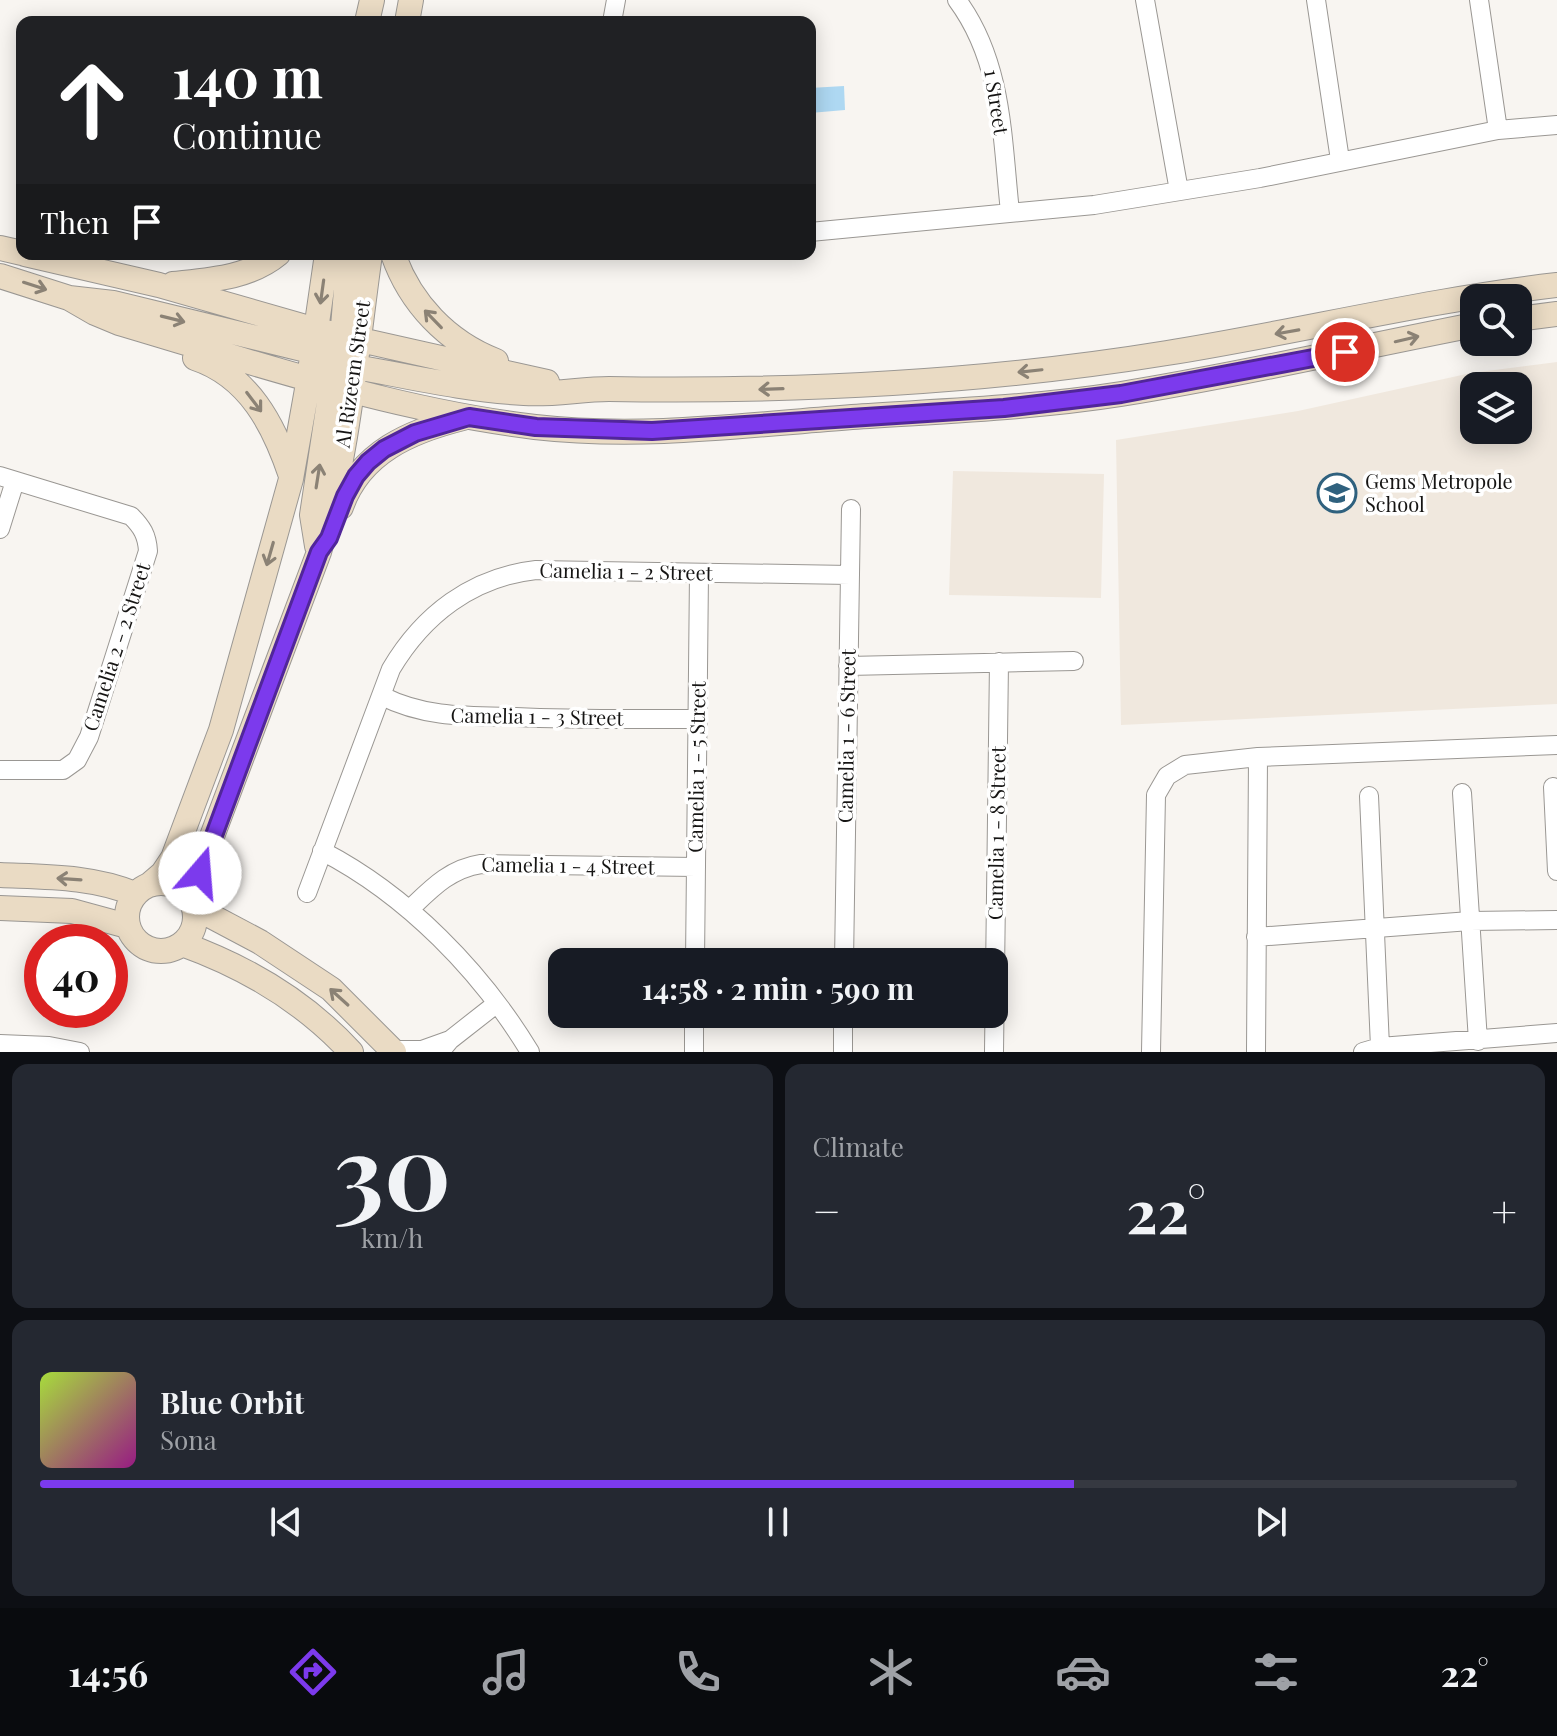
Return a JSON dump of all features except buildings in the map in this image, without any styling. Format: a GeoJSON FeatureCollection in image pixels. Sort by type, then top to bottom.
{"type":"FeatureCollection","features":[{"type":"Feature","properties":{"kind":"street","name":"1 Street"},"geometry":{"type":"LineString","coordinates":[[957,0],[979,35],[994,78],[1010,212]]}},
{"type":"Feature","properties":{"kind":"street"},"geometry":{"type":"LineString","coordinates":[[1145,0],[1179,191]]}},
{"type":"Feature","properties":{"kind":"street"},"geometry":{"type":"LineString","coordinates":[[1316,0],[1340,160]]}},
{"type":"Feature","properties":{"kind":"street"},"geometry":{"type":"LineString","coordinates":[[1479,0],[1498,130]]}},
{"type":"Feature","properties":{"kind":"street"},"geometry":{"type":"LineString","coordinates":[[816,231],[1094,205],[1260,178],[1498,130],[1557,125]]}},
{"type":"Feature","properties":{"kind":"street"},"geometry":{"type":"LineString","coordinates":[[50,260],[159,285],[469,417],[583,430],[675,431],[1004,408],[1121,394],[1460,328]]}},
{"type":"Feature","properties":{"kind":"street"},"geometry":{"type":"LineString","coordinates":[[159,285],[231,276],[268,260]]}},
{"type":"Feature","properties":{"kind":"street","name":"Al Rizeem Street"},"geometry":{"type":"LineString","coordinates":[[328,260],[336,360]]}},
{"type":"Feature","properties":{"kind":"street"},"geometry":{"type":"LineString","coordinates":[[319,552],[312,515],[348,260]]}},
{"type":"Feature","properties":{"kind":"street","name":"Al Rizeem Street"},"geometry":{"type":"LineString","coordinates":[[142,889],[169,867],[221,730],[291,479],[336,360],[368,260]]}},
{"type":"Feature","properties":{"kind":"street"},"geometry":{"type":"LineString","coordinates":[[396,260],[419,303],[447,333],[483,356],[552,377],[577,389]]}},
{"type":"Feature","properties":{"kind":"street"},"geometry":{"type":"LineString","coordinates":[[0,276],[69,298],[113,303],[336,360],[526,393],[577,389],[845,386],[1037,370],[1167,353],[1471,297],[1557,285]]}},
{"type":"Feature","properties":{"kind":"street"},"geometry":{"type":"LineString","coordinates":[[69,298],[99,326],[202,361],[232,377],[252,398],[273,429],[291,479]]}},
{"type":"Feature","properties":{"kind":"street"},"geometry":{"type":"LineString","coordinates":[[1532,317],[1557,314]]}},
{"type":"Feature","properties":{"kind":"street"},"geometry":{"type":"LineString","coordinates":[[128,928],[136,941],[150,950],[167,951],[182,944],[195,924],[193,904],[230,791],[319,552],[329,538],[350,486],[368,462],[384,449],[415,433],[469,417]]}},
{"type":"Feature","properties":{"kind":"street"},"geometry":{"type":"LineString","coordinates":[[0,529],[8,478]]}},
{"type":"Feature","properties":{"kind":"street","name":"Camelia 2 - 2 Street"},"geometry":{"type":"LineString","coordinates":[[0,770],[53,771],[71,766],[89,737],[148,551],[147,537],[141,525],[131,516],[8,478]]}},
{"type":"Feature","properties":{"kind":"street","name":"Camelia 1 - 6 Street"},"geometry":{"type":"LineString","coordinates":[[844,948],[851,509]]}},
{"type":"Feature","properties":{"kind":"street","name":"Camelia 1 - 2 Street"},"geometry":{"type":"LineString","coordinates":[[307,893],[391,669],[407,642],[457,598],[503,576],[536,570],[850,575]]}},
{"type":"Feature","properties":{"kind":"street","name":"Camelia 1 - 5 Street"},"geometry":{"type":"LineString","coordinates":[[695,948],[699,573]]}},
{"type":"Feature","properties":{"kind":"street"},"geometry":{"type":"LineString","coordinates":[[848,666],[1074,661]]}},
{"type":"Feature","properties":{"kind":"street","name":"Camelia 1 - 8 Street"},"geometry":{"type":"LineString","coordinates":[[994,1052],[999,662]]}},
{"type":"Feature","properties":{"kind":"street","name":"Camelia 1 - 3 Street"},"geometry":{"type":"LineString","coordinates":[[382,696],[410,708],[438,714],[696,719]]}},
{"type":"Feature","properties":{"kind":"street"},"geometry":{"type":"LineString","coordinates":[[221,730],[249,741]]}},
{"type":"Feature","properties":{"kind":"street"},"geometry":{"type":"LineString","coordinates":[[1151,1052],[1156,795],[1167,776],[1185,765],[1258,757],[1557,745]]}},
{"type":"Feature","properties":{"kind":"street"},"geometry":{"type":"LineString","coordinates":[[1256,1052],[1258,757]]}},
{"type":"Feature","properties":{"kind":"street"},"geometry":{"type":"LineString","coordinates":[[202,780],[230,791]]}},
{"type":"Feature","properties":{"kind":"street"},"geometry":{"type":"LineString","coordinates":[[1553,787],[1557,871]]}},
{"type":"Feature","properties":{"kind":"street"},"geometry":{"type":"LineString","coordinates":[[1462,793],[1478,1041]]}},
{"type":"Feature","properties":{"kind":"street"},"geometry":{"type":"LineString","coordinates":[[1369,796],[1375,929],[1372,1050],[1454,1048],[1478,1041],[1557,1033]]}},
{"type":"Feature","properties":{"kind":"street"},"geometry":{"type":"LineString","coordinates":[[322,851],[354,869],[409,910],[466,968],[530,1052]]}},
{"type":"Feature","properties":{"kind":"street","name":"Camelia 1 - 4 Street"},"geometry":{"type":"LineString","coordinates":[[409,910],[445,877],[458,869],[481,864],[696,867]]}},
{"type":"Feature","properties":{"kind":"street"},"geometry":{"type":"LineString","coordinates":[[0,875],[99,882],[142,889],[173,884],[193,904],[260,942],[331,989],[393,1051],[445,1046],[496,1004]]}},
{"type":"Feature","properties":{"kind":"street"},"geometry":{"type":"LineString","coordinates":[[127,924],[127,909],[142,889]]}},
{"type":"Feature","properties":{"kind":"street"},"geometry":{"type":"LineString","coordinates":[[0,908],[72,911],[120,924]]}},
{"type":"Feature","properties":{"kind":"street"},"geometry":{"type":"LineString","coordinates":[[1256,937],[1470,921],[1557,920]]}},
{"type":"Feature","properties":{"kind":"street"},"geometry":{"type":"LineString","coordinates":[[182,944],[222,959],[274,988],[318,1021],[351,1052]]}},
{"type":"Feature","properties":{"kind":"street"},"geometry":{"type":"LineString","coordinates":[[694,1028],[694,1052]]}},
{"type":"Feature","properties":{"kind":"street"},"geometry":{"type":"LineString","coordinates":[[843,1028],[843,1052]]}},
{"type":"Feature","properties":{"kind":"street"},"geometry":{"type":"LineString","coordinates":[[0,1044],[49,1046],[80,1052]]}},
{"type":"Feature","properties":{"kind":"shaded area","name":"Gems Metropole School"},"geometry":{"type":"Polygon","coordinates":[[[1557,362],[1557,704],[1121,725],[1116,440],[1298,411],[1460,375],[1460,444],[1532,444],[1532,372],[1479,372],[1557,362]]]}},
{"type":"Feature","properties":{"kind":"shaded area"},"geometry":{"type":"Polygon","coordinates":[[[953,471],[1104,474],[1101,598],[949,595],[953,471]]]}},
{"type":"Feature","properties":{"kind":"water"},"geometry":{"type":"Polygon","coordinates":[[[844,86],[845,110],[816,112],[816,88],[844,86]]]}},
{"type":"Feature","properties":{"kind":"place","name":"Gems Metropole School"},"geometry":{"type":"Point","coordinates":[1337,493]}},
{"type":"Feature","properties":{"kind":"route"},"geometry":{"type":"LineString","coordinates":[[200,873],[319,552],[329,538],[356,476],[368,462],[400,439],[469,417],[536,427],[629,432],[1004,408],[1121,394],[1345,352]]}}]}
